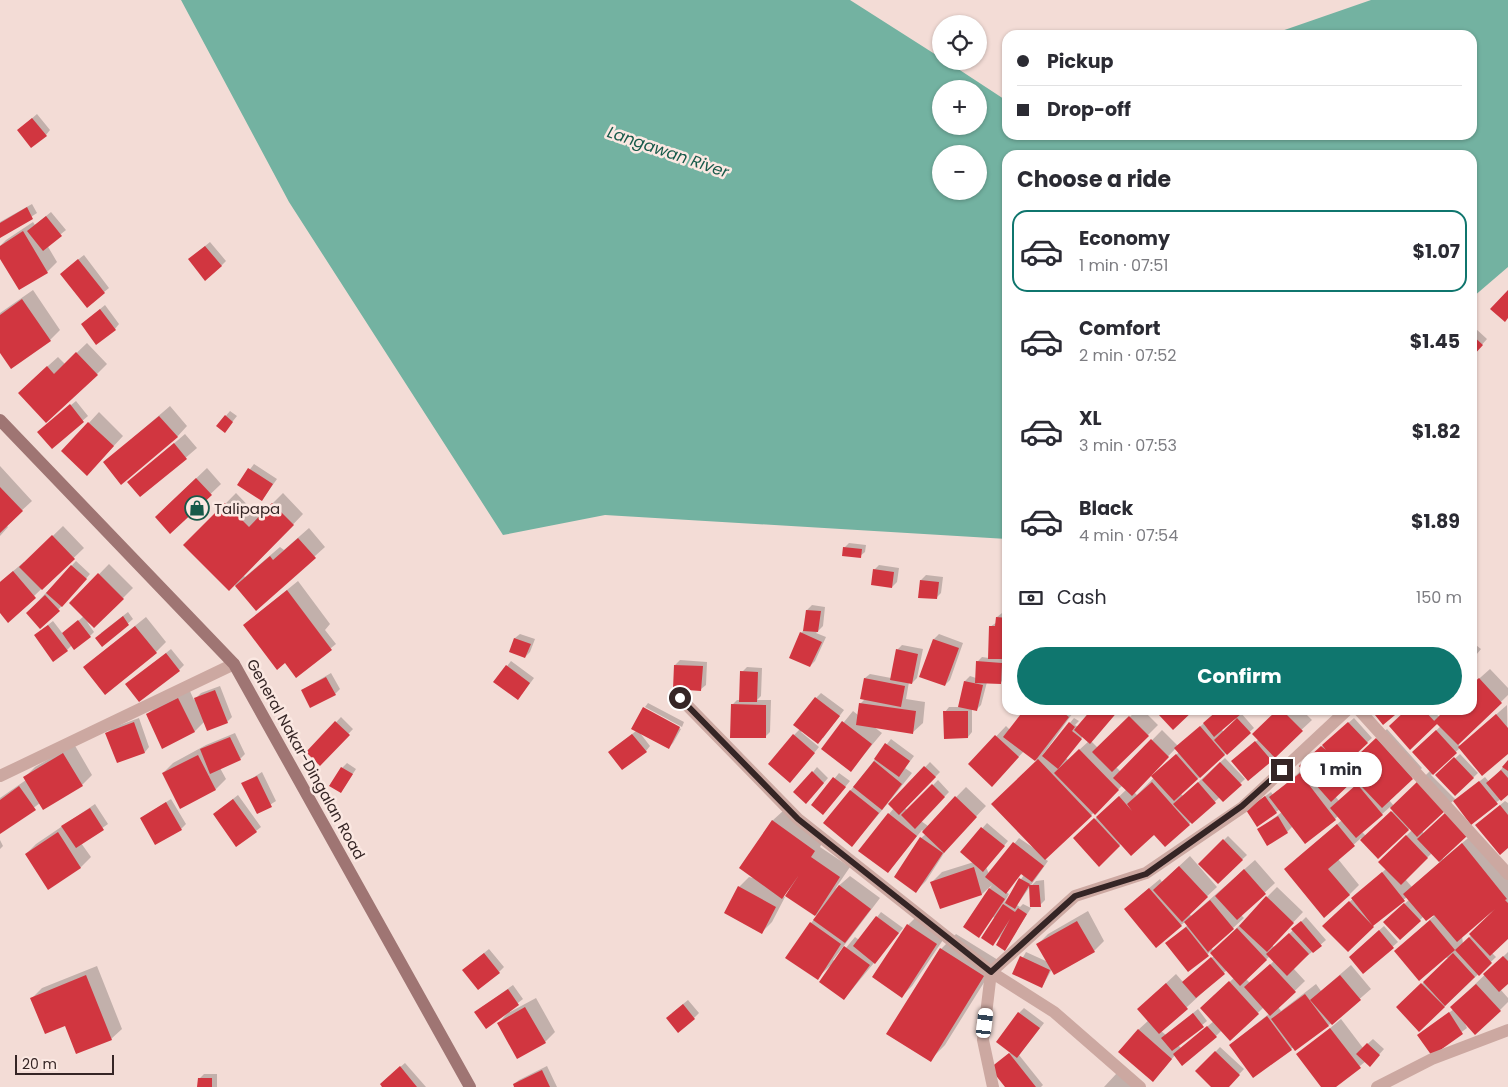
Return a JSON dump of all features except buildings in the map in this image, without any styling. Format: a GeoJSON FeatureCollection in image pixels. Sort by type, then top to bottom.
{"type":"FeatureCollection","features":[{"type":"Feature","properties":{"kind":"main road","name":"General Nakar-Dingalan Road"},"geometry":{"type":"LineString","coordinates":[[0,420],[234,664],[470,1087]]}},
{"type":"Feature","properties":{"kind":"street"},"geometry":{"type":"LineString","coordinates":[[0,776],[234,664]]}},
{"type":"Feature","properties":{"kind":"street"},"geometry":{"type":"LineString","coordinates":[[680,698],[798,819],[991,972],[1054,1012],[1140,1087]]}},
{"type":"Feature","properties":{"kind":"street"},"geometry":{"type":"LineString","coordinates":[[993,1087],[983,1040],[991,972],[1075,896],[1146,874],[1242,806],[1341,715]]}},
{"type":"Feature","properties":{"kind":"street"},"geometry":{"type":"LineString","coordinates":[[1364,715],[1508,874]]}},
{"type":"Feature","properties":{"kind":"street"},"geometry":{"type":"LineString","coordinates":[[1377,1087],[1432,1059],[1508,1030]]}},
{"type":"Feature","properties":{"kind":"water","name":"Langawan River"},"geometry":{"type":"Polygon","coordinates":[[[181,0],[850,0],[932,52],[932,70],[960,70],[975,80],[932,80],[932,135],[987,135],[987,88],[1002,98],[1002,140],[1477,140],[1477,30],[1284,30],[1371,0],[1508,0],[1508,267],[1477,294],[1477,150],[1002,150],[1002,539],[605,515],[503,535],[289,202],[181,0]]]}},
{"type":"Feature","properties":{"kind":"place","name":"Talipapa"},"geometry":{"type":"Point","coordinates":[197,508]}},
{"type":"Feature","properties":{"kind":"route"},"geometry":{"type":"LineString","coordinates":[[680,698],[798,819],[991,972],[1075,896],[1146,874],[1242,806],[1282,770]]}}]}
